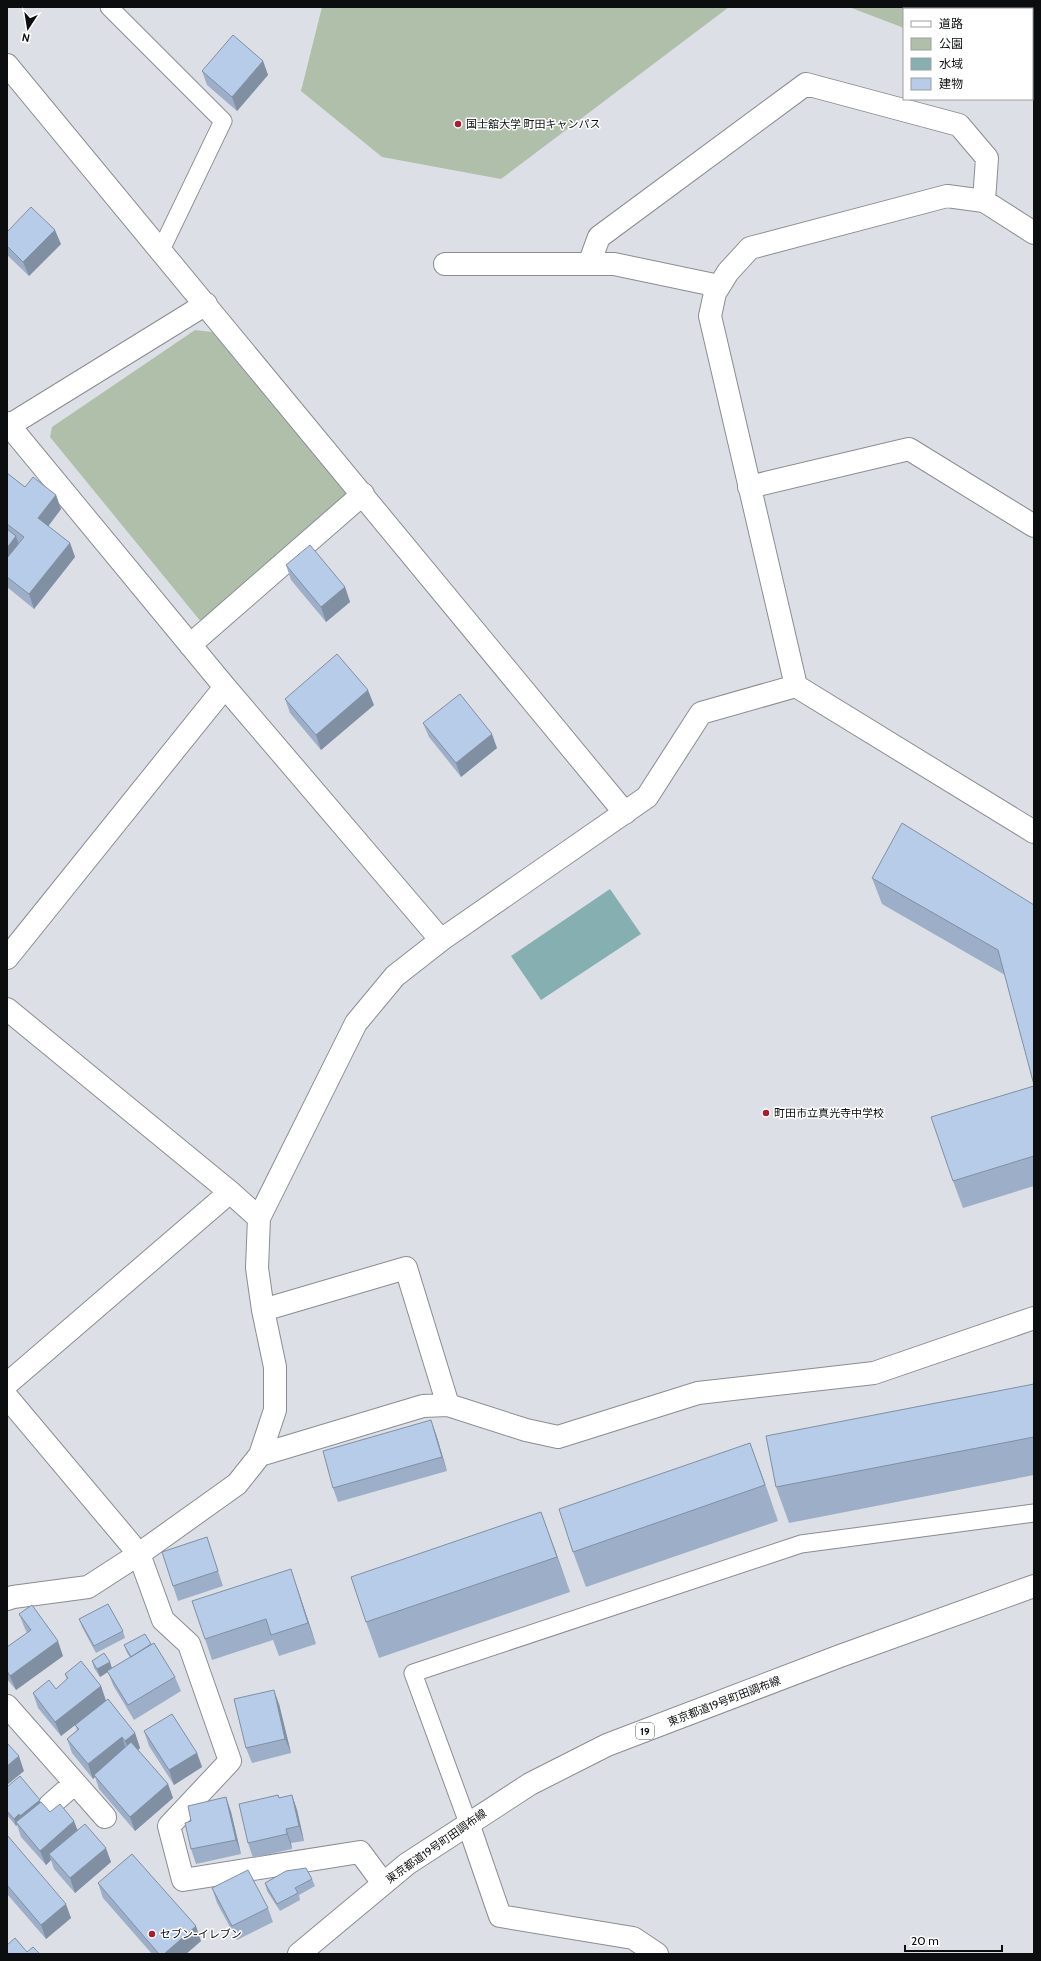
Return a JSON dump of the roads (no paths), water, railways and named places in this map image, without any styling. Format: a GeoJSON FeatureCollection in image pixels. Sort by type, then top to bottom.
{"type":"FeatureCollection","features":[{"type":"Feature","properties":{"kind":"street"},"geometry":{"type":"LineString","coordinates":[[7,65],[160,252],[206,304],[363,494],[625,813]]}},
{"type":"Feature","properties":{"kind":"street"},"geometry":{"type":"LineString","coordinates":[[589,264],[599,237],[806,84],[959,125],[987,158],[984,202]]}},
{"type":"Feature","properties":{"kind":"street"},"geometry":{"type":"LineString","coordinates":[[1034,233],[984,202],[948,196],[750,248],[728,272],[719,286],[715,293],[710,316],[796,686],[1034,832]]}},
{"type":"Feature","properties":{"kind":"street"},"geometry":{"type":"LineString","coordinates":[[445,264],[614,264],[719,286]]}},
{"type":"Feature","properties":{"kind":"street"},"geometry":{"type":"LineString","coordinates":[[206,304],[8,426],[225,687],[441,940]]}},
{"type":"Feature","properties":{"kind":"street"},"geometry":{"type":"LineString","coordinates":[[749,487],[909,449],[1034,526]]}},
{"type":"Feature","properties":{"kind":"street"},"geometry":{"type":"LineString","coordinates":[[190,645],[363,494]]}},
{"type":"Feature","properties":{"kind":"street"},"geometry":{"type":"LineString","coordinates":[[7,1599],[88,1587],[139,1554],[237,1484],[260,1455],[275,1410],[275,1367],[263,1310],[257,1268],[259,1218],[356,1023],[395,976],[441,940],[625,813],[647,796],[701,713],[796,686]]}},
{"type":"Feature","properties":{"kind":"street"},"geometry":{"type":"LineString","coordinates":[[7,958],[225,687]]}},
{"type":"Feature","properties":{"kind":"street"},"geometry":{"type":"LineString","coordinates":[[7,1009],[230,1192],[259,1218]]}},
{"type":"Feature","properties":{"kind":"street"},"geometry":{"type":"LineString","coordinates":[[7,1384],[230,1192]]}},
{"type":"Feature","properties":{"kind":"street"},"geometry":{"type":"LineString","coordinates":[[263,1310],[406,1268],[448,1405]]}},
{"type":"Feature","properties":{"kind":"street"},"geometry":{"type":"LineString","coordinates":[[260,1455],[423,1406],[448,1405],[526,1430],[558,1437],[698,1393],[874,1373],[1034,1318]]}},
{"type":"Feature","properties":{"kind":"street"},"geometry":{"type":"LineString","coordinates":[[7,1397],[139,1554],[163,1620],[189,1644],[230,1761],[169,1826],[183,1880],[360,1852],[383,1883]]}},
{"type":"Feature","properties":{"kind":"street","name":"東京都道19号町田調布線"},"geometry":{"type":"LineString","coordinates":[[299,1954],[407,1864],[530,1784],[607,1745],[840,1656],[1034,1586]]}},
{"type":"Feature","properties":{"kind":"street"},"geometry":{"type":"LineString","coordinates":[[7,1706],[105,1818]]}},
{"type":"Feature","properties":{"kind":"street"},"geometry":{"type":"LineString","coordinates":[[50,1805],[75,1784]]}},
{"type":"Feature","properties":{"kind":"street"},"geometry":{"type":"LineString","coordinates":[[468,1823],[500,1916],[634,1938],[657,1954]]}},
{"type":"Feature","properties":{"kind":"lane"},"geometry":{"type":"LineString","coordinates":[[109,7],[223,122],[160,252]]}},
{"type":"Feature","properties":{"kind":"lane"},"geometry":{"type":"LineString","coordinates":[[468,1823],[413,1673],[801,1544],[1034,1513]]}},
{"type":"Feature","properties":{"kind":"water"},"geometry":{"type":"Polygon","coordinates":[[[610,889],[641,934],[541,1000],[511,956],[610,889]]]}},
{"type":"Feature","properties":{"kind":"place","name":"国士舘大学 町田キャンパス"},"geometry":{"type":"Point","coordinates":[458,124]}},
{"type":"Feature","properties":{"kind":"place","name":"町田市立真光寺中学校"},"geometry":{"type":"Point","coordinates":[766,1113]}},
{"type":"Feature","properties":{"kind":"place","name":"セブン-イレブン"},"geometry":{"type":"Point","coordinates":[152,1934]}}]}
